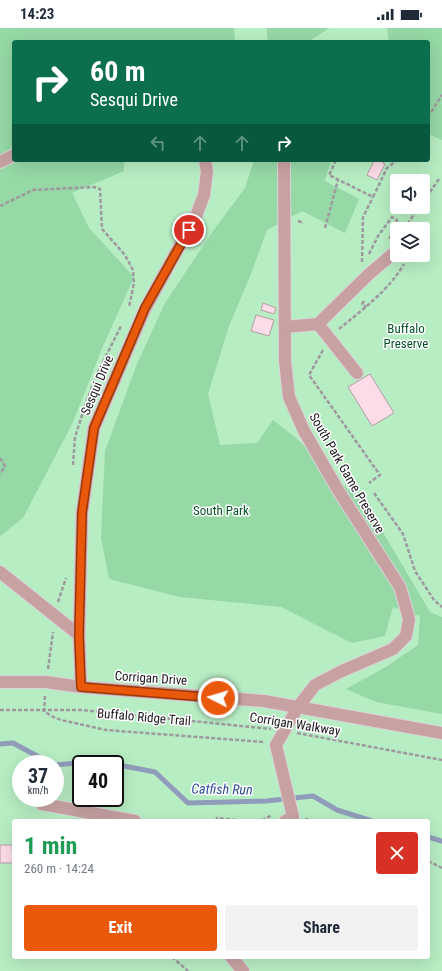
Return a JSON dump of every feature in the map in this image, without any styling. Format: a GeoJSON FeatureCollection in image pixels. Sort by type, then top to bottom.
{"type":"FeatureCollection","features":[{"type":"Feature","properties":{"kind":"street"},"geometry":{"type":"LineString","coordinates":[[0,162],[12,156]]}},
{"type":"Feature","properties":{"kind":"street","name":"Sesqui Drive"},"geometry":{"type":"LineString","coordinates":[[81,687],[79,635],[82,513],[94,428],[145,308],[196,216],[204,195],[207,172],[205,162]]}},
{"type":"Feature","properties":{"kind":"street","name":"South Park Game Preserve"},"geometry":{"type":"LineString","coordinates":[[276,746],[283,731],[298,707],[315,685],[342,671],[392,649],[406,636],[409,619],[400,587],[338,490],[304,431],[289,397],[285,361],[284,162]]}},
{"type":"Feature","properties":{"kind":"street"},"geometry":{"type":"LineString","coordinates":[[285,327],[318,324],[368,275],[390,249]]}},
{"type":"Feature","properties":{"kind":"street"},"geometry":{"type":"LineString","coordinates":[[318,324],[357,373]]}},
{"type":"Feature","properties":{"kind":"street"},"geometry":{"type":"LineString","coordinates":[[0,572],[79,635]]}},
{"type":"Feature","properties":{"kind":"street","name":"Corrigan Drive"},"geometry":{"type":"LineString","coordinates":[[0,682],[46,682],[81,687],[264,701],[442,733]]}},
{"type":"Feature","properties":{"kind":"street"},"geometry":{"type":"LineString","coordinates":[[276,746],[291,807],[292,817],[288,819]]}},
{"type":"Feature","properties":{"kind":"street"},"geometry":{"type":"LineString","coordinates":[[58,807],[124,819]]}},
{"type":"Feature","properties":{"kind":"street"},"geometry":{"type":"LineString","coordinates":[[233,959],[243,971]]}},
{"type":"Feature","properties":{"kind":"path"},"geometry":{"type":"LineString","coordinates":[[430,114],[442,95]]}},
{"type":"Feature","properties":{"kind":"path"},"geometry":{"type":"LineString","coordinates":[[335,162],[329,175],[373,197]]}},
{"type":"Feature","properties":{"kind":"path"},"geometry":{"type":"LineString","coordinates":[[362,264],[363,217],[387,168],[394,162]]}},
{"type":"Feature","properties":{"kind":"path"},"geometry":{"type":"LineString","coordinates":[[430,192],[439,179]]}},
{"type":"Feature","properties":{"kind":"path"},"geometry":{"type":"LineString","coordinates":[[325,228],[338,180]]}},
{"type":"Feature","properties":{"kind":"path"},"geometry":{"type":"LineString","coordinates":[[0,206],[33,190],[94,187]]}},
{"type":"Feature","properties":{"kind":"path"},"geometry":{"type":"LineString","coordinates":[[368,258],[378,236],[392,217],[397,220],[397,222]]}},
{"type":"Feature","properties":{"kind":"path"},"geometry":{"type":"LineString","coordinates":[[0,458],[5,466],[0,474]]}},
{"type":"Feature","properties":{"kind":"path"},"geometry":{"type":"LineString","coordinates":[[374,493],[403,534],[415,571],[434,600],[442,607]]}},
{"type":"Feature","properties":{"kind":"path","name":"Corrigan Walkway"},"geometry":{"type":"LineString","coordinates":[[0,710],[82,710],[254,727],[442,760]]}},
{"type":"Feature","properties":{"kind":"path","name":"Buffalo Ridge Trail"},"geometry":{"type":"LineString","coordinates":[[44,711],[61,720],[106,730],[260,741],[276,746]]}},
{"type":"Feature","properties":{"kind":"path"},"geometry":{"type":"LineString","coordinates":[[265,819],[281,810],[291,807]]}},
{"type":"Feature","properties":{"kind":"path"},"geometry":{"type":"LineString","coordinates":[[217,819],[232,819]]}},
{"type":"Feature","properties":{"kind":"path"},"geometry":{"type":"LineString","coordinates":[[430,862],[442,868]]}},
{"type":"Feature","properties":{"kind":"path"},"geometry":{"type":"LineString","coordinates":[[174,959],[188,971]]}},
{"type":"Feature","properties":{"kind":"green space","name":"South Park"},"geometry":{"type":"Polygon","coordinates":[[[0,28],[442,28],[442,971],[0,971],[0,28]]]}},
{"type":"Feature","properties":{"kind":"green space"},"geometry":{"type":"Polygon","coordinates":[[[0,28],[234,28],[235,40],[12,40],[12,162],[124,162],[124,171],[72,193],[89,228],[134,277],[103,346],[73,422],[23,518],[0,536],[0,28]]]}},
{"type":"Feature","properties":{"kind":"green space"},"geometry":{"type":"Polygon","coordinates":[[[267,28],[329,28],[311,40],[268,40],[267,28]]]}},
{"type":"Feature","properties":{"kind":"green space"},"geometry":{"type":"Polygon","coordinates":[[[387,28],[442,28],[442,140],[430,135],[430,40],[389,40],[387,28]]]}},
{"type":"Feature","properties":{"kind":"green space"},"geometry":{"type":"Polygon","coordinates":[[[253,162],[330,162],[325,181],[359,199],[345,233],[302,211],[267,230],[251,274],[229,326],[208,394],[220,445],[257,443],[273,420],[296,438],[371,512],[430,612],[442,617],[442,714],[376,702],[346,689],[386,667],[418,645],[420,616],[393,607],[385,636],[352,643],[281,607],[180,597],[109,579],[101,538],[105,451],[137,364],[165,303],[213,231],[245,188],[253,162]]]}},
{"type":"Feature","properties":{"kind":"building"},"geometry":{"type":"Polygon","coordinates":[[[374,162],[383,162],[385,164],[377,180],[367,175],[374,162]]]}},
{"type":"Feature","properties":{"kind":"building"},"geometry":{"type":"Polygon","coordinates":[[[263,303],[276,308],[274,314],[261,310],[263,303]]]}},
{"type":"Feature","properties":{"kind":"building"},"geometry":{"type":"Polygon","coordinates":[[[256,315],[274,320],[269,336],[251,331],[256,315]]]}},
{"type":"Feature","properties":{"kind":"building"},"geometry":{"type":"Polygon","coordinates":[[[370,374],[394,413],[372,426],[348,387],[370,374]]]}},
{"type":"Feature","properties":{"kind":"building"},"geometry":{"type":"Polygon","coordinates":[[[0,845],[12,845],[12,863],[0,863],[0,845]]]}},
{"type":"Feature","properties":{"kind":"waterway","name":"Catfish Run"},"geometry":{"type":"LineString","coordinates":[[0,744],[13,743],[35,755]]}},
{"type":"Feature","properties":{"kind":"waterway","name":"Catfish Run"},"geometry":{"type":"LineString","coordinates":[[64,764],[98,761],[155,772],[188,803],[266,801],[313,796],[337,810],[366,819]]}},
{"type":"Feature","properties":{"kind":"waterway","name":"Catfish Run"},"geometry":{"type":"LineString","coordinates":[[430,838],[442,841]]}},
{"type":"Feature","properties":{"kind":"route"},"geometry":{"type":"LineString","coordinates":[[189,230],[145,308],[94,428],[82,513],[79,635],[81,687],[218,698]]}},
{"type":"Feature","properties":{"kind":"park label","name":"Buffalo Preserve"},"geometry":{"type":"Point","coordinates":[406,336]}}]}
